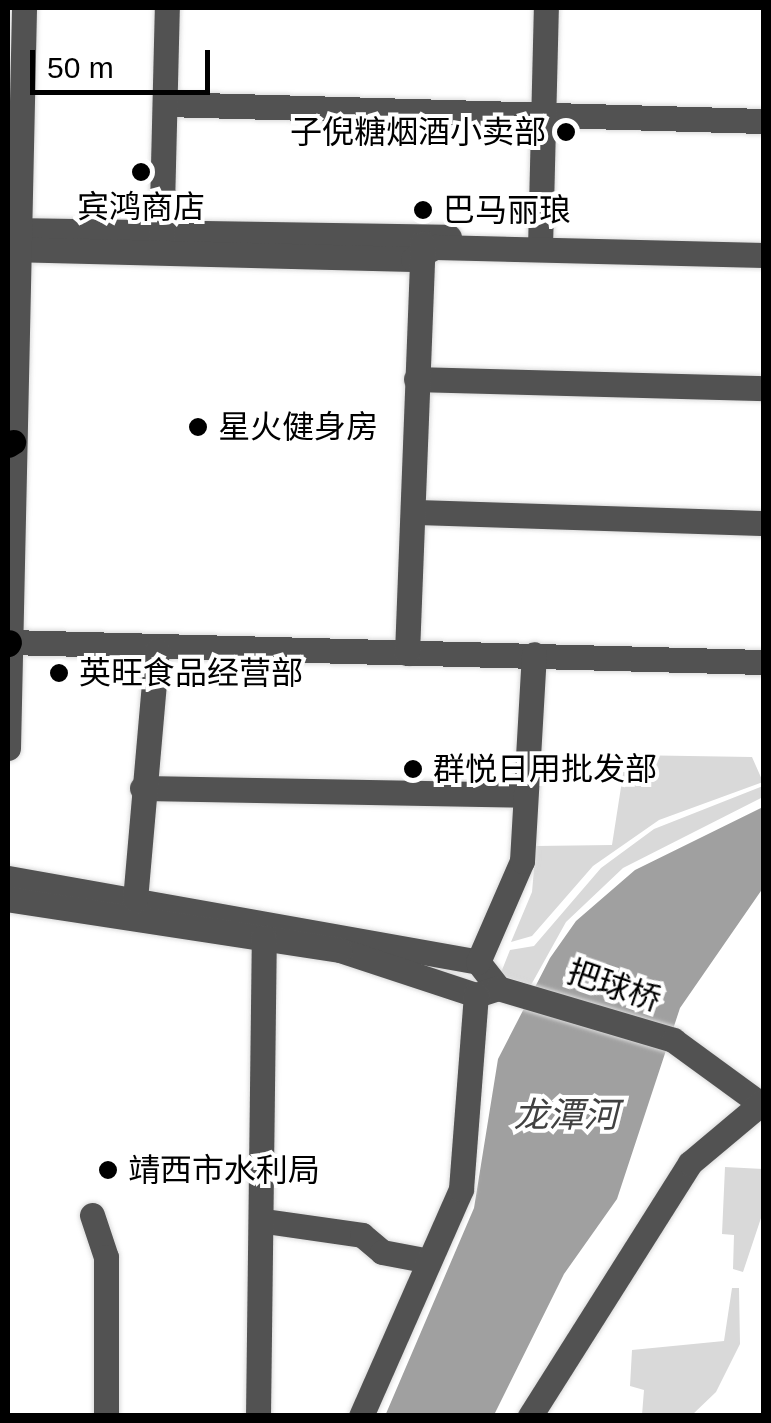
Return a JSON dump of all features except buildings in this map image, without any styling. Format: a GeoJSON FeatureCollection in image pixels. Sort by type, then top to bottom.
{"type":"FeatureCollection","features":[{"type":"Feature","properties":{"kind":"street"},"geometry":{"type":"LineString","coordinates":[[8,748],[10,443],[24,8]]}},
{"type":"Feature","properties":{"kind":"street"},"geometry":{"type":"LineString","coordinates":[[161,242],[167,8]]}},
{"type":"Feature","properties":{"kind":"street"},"geometry":{"type":"LineString","coordinates":[[540,243],[546,8]]}},
{"type":"Feature","properties":{"kind":"street"},"geometry":{"type":"LineString","coordinates":[[166,104],[764,121]]}},
{"type":"Feature","properties":{"kind":"street"},"geometry":{"type":"LineString","coordinates":[[15,239],[764,243]]}},
{"type":"Feature","properties":{"kind":"street"},"geometry":{"type":"LineString","coordinates":[[540,243],[764,254]]}},
{"type":"Feature","properties":{"kind":"street"},"geometry":{"type":"LineString","coordinates":[[407,653],[423,244]]}},
{"type":"Feature","properties":{"kind":"street"},"geometry":{"type":"LineString","coordinates":[[416,379],[764,388]]}},
{"type":"Feature","properties":{"kind":"street"},"geometry":{"type":"LineString","coordinates":[[414,512],[764,523]]}},
{"type":"Feature","properties":{"kind":"street"},"geometry":{"type":"LineString","coordinates":[[8,643],[157,650],[534,654],[764,662]]}},
{"type":"Feature","properties":{"kind":"street"},"geometry":{"type":"LineString","coordinates":[[135,900],[157,650]]}},
{"type":"Feature","properties":{"kind":"street"},"geometry":{"type":"LineString","coordinates":[[361,1416],[424,1260],[460,1189],[487,991],[478,962],[514,894],[534,654]]}},
{"type":"Feature","properties":{"kind":"street"},"geometry":{"type":"LineString","coordinates":[[142,788],[524,795]]}},
{"type":"Feature","properties":{"kind":"street"},"geometry":{"type":"LineString","coordinates":[[8,878],[478,962]]}},
{"type":"Feature","properties":{"kind":"street","name":"把球桥"},"geometry":{"type":"LineString","coordinates":[[8,899],[340,950],[487,991],[534,992],[673,1040],[760,1102]]}},
{"type":"Feature","properties":{"kind":"street"},"geometry":{"type":"LineString","coordinates":[[258,1416],[266,1221],[264,937]]}},
{"type":"Feature","properties":{"kind":"street"},"geometry":{"type":"LineString","coordinates":[[530,1416],[690,1163],[760,1102]]}},
{"type":"Feature","properties":{"kind":"street"},"geometry":{"type":"LineString","coordinates":[[92,1215],[106,1257],[106,1413]]}},
{"type":"Feature","properties":{"kind":"street"},"geometry":{"type":"LineString","coordinates":[[266,1221],[362,1236],[382,1252],[424,1260]]}},
{"type":"Feature","properties":{"kind":"shaded area"},"geometry":{"type":"Polygon","coordinates":[[[626,755],[752,757],[763,782],[659,820],[593,866],[532,936],[511,942],[532,892],[536,846],[612,845],[626,755]]]}},
{"type":"Feature","properties":{"kind":"shaded area"},"geometry":{"type":"Polygon","coordinates":[[[763,786],[763,797],[623,868],[566,922],[531,985],[500,975],[510,950],[534,946],[601,868],[654,829],[763,786]]]}},
{"type":"Feature","properties":{"kind":"shaded area"},"geometry":{"type":"Polygon","coordinates":[[[725,1167],[763,1169],[763,1212],[743,1272],[733,1269],[734,1235],[722,1234],[725,1167]]]}},
{"type":"Feature","properties":{"kind":"shaded area"},"geometry":{"type":"Polygon","coordinates":[[[732,1288],[739,1288],[740,1344],[716,1392],[692,1415],[642,1415],[644,1390],[630,1386],[632,1350],[724,1341],[732,1288]]]}},
{"type":"Feature","properties":{"kind":"water","name":"龙潭河"},"geometry":{"type":"Polygon","coordinates":[[[763,807],[763,888],[680,1008],[617,1199],[564,1274],[494,1415],[385,1416],[474,1208],[498,1059],[550,958],[576,921],[635,870],[763,807]]]}},
{"type":"Feature","properties":{"kind":"place","name":"子倪糖烟酒小卖部"},"geometry":{"type":"Point","coordinates":[566,132]}},
{"type":"Feature","properties":{"kind":"place","name":"宾鸿商店"},"geometry":{"type":"Point","coordinates":[141,172]}},
{"type":"Feature","properties":{"kind":"place","name":"巴马丽琅"},"geometry":{"type":"Point","coordinates":[423,210]}},
{"type":"Feature","properties":{"kind":"place","name":"星火健身房"},"geometry":{"type":"Point","coordinates":[198,427]}},
{"type":"Feature","properties":{"kind":"place","name":"英旺食品经营部"},"geometry":{"type":"Point","coordinates":[59,673]}},
{"type":"Feature","properties":{"kind":"place","name":"群悦日用批发部"},"geometry":{"type":"Point","coordinates":[413,769]}},
{"type":"Feature","properties":{"kind":"place","name":"靖西市水利局"},"geometry":{"type":"Point","coordinates":[108,1170]}}]}
